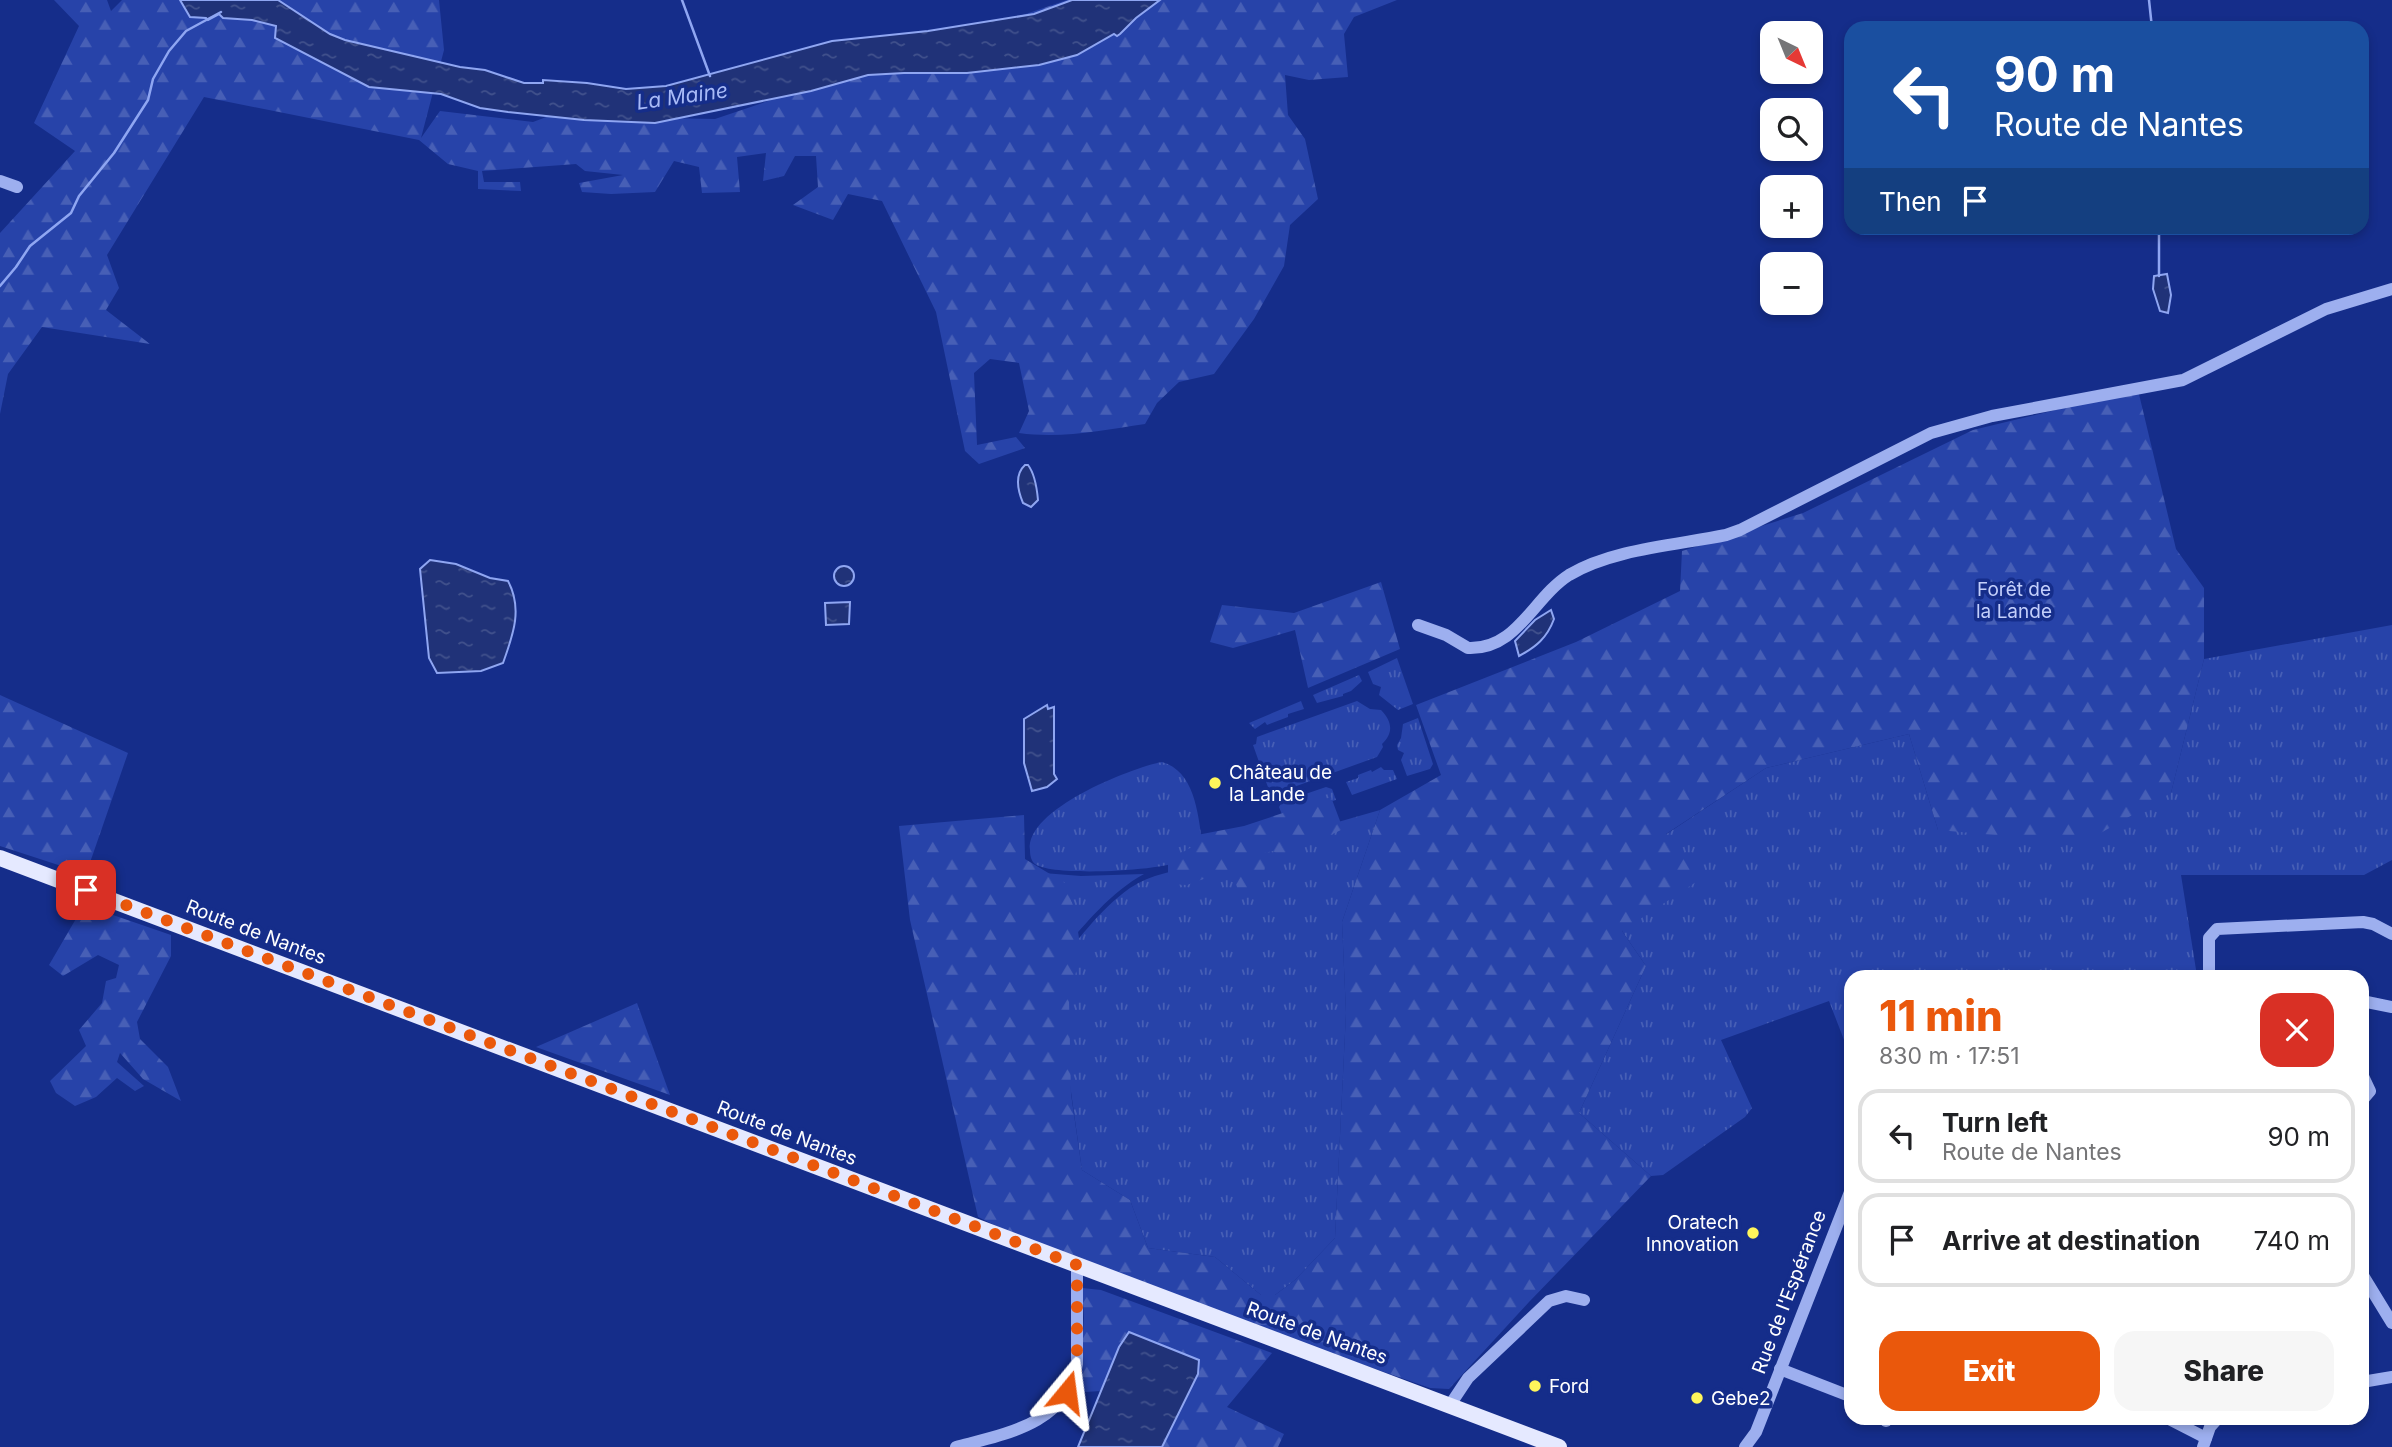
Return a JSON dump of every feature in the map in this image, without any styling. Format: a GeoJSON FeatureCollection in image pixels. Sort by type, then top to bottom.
{"type":"FeatureCollection","features":[{"type":"Feature","properties":{"kind":"main road","name":"Route de Nantes"},"geometry":{"type":"LineString","coordinates":[[0,858],[1559,1447]]}},
{"type":"Feature","properties":{"kind":"street"},"geometry":{"type":"LineString","coordinates":[[0,181],[17,187]]}},
{"type":"Feature","properties":{"kind":"street"},"geometry":{"type":"LineString","coordinates":[[1418,625],[1446,635],[1468,648],[1491,645],[1509,636],[1555,586],[1583,567],[1619,556],[1733,532],[1912,441],[1953,426],[2183,380],[2326,309],[2392,289]]}},
{"type":"Feature","properties":{"kind":"street"},"geometry":{"type":"LineString","coordinates":[[2208,970],[2209,938],[2217,929],[2362,922],[2373,924],[2392,934]]}},
{"type":"Feature","properties":{"kind":"street"},"geometry":{"type":"LineString","coordinates":[[2369,1002],[2392,1007]]}},
{"type":"Feature","properties":{"kind":"street","name":"Rue de l'Espérance"},"geometry":{"type":"LineString","coordinates":[[1745,1447],[1756,1432],[1844,1206]]}},
{"type":"Feature","properties":{"kind":"street"},"geometry":{"type":"LineString","coordinates":[[956,1447],[1030,1425],[1042,1418],[1067,1392],[1074,1380],[1077,1364],[1077,1265]]}},
{"type":"Feature","properties":{"kind":"street"},"geometry":{"type":"LineString","coordinates":[[2369,1285],[2392,1323]]}},
{"type":"Feature","properties":{"kind":"street"},"geometry":{"type":"LineString","coordinates":[[1450,1405],[1476,1369],[1549,1301],[1566,1296],[1584,1300]]}},
{"type":"Feature","properties":{"kind":"street"},"geometry":{"type":"LineString","coordinates":[[1780,1369],[1844,1394]]}},
{"type":"Feature","properties":{"kind":"street"},"geometry":{"type":"LineString","coordinates":[[2369,1381],[2392,1377]]}},
{"type":"Feature","properties":{"kind":"street"},"geometry":{"type":"LineString","coordinates":[[2177,1425],[2204,1443],[2212,1425]]}},
{"type":"Feature","properties":{"kind":"green space"},"geometry":{"type":"Polygon","coordinates":[[[54,0],[107,0],[111,11],[122,0],[439,0],[444,50],[421,138],[440,111],[533,122],[549,116],[715,119],[1067,0],[1397,0],[1354,17],[1344,34],[1348,77],[1309,80],[1285,75],[1288,115],[1305,139],[1318,199],[1290,225],[1284,266],[1254,319],[1214,374],[1179,382],[1157,403],[1145,424],[1082,433],[1035,435],[1019,433],[1029,411],[1019,363],[990,359],[974,373],[977,445],[1016,437],[1025,448],[979,464],[965,451],[936,312],[882,201],[848,194],[833,220],[793,205],[818,187],[816,156],[795,156],[784,176],[763,181],[766,153],[737,157],[740,192],[702,193],[699,167],[674,161],[655,192],[582,192],[579,183],[623,175],[585,171],[576,164],[482,171],[484,182],[520,182],[521,191],[478,189],[478,171],[448,164],[419,140],[204,97],[107,255],[119,288],[106,310],[150,344],[42,327],[8,374],[0,414],[0,233],[75,151],[34,123],[79,26],[54,0]]]}},
{"type":"Feature","properties":{"kind":"green space","name":"Forêt de la Lande"},"geometry":{"type":"Polygon","coordinates":[[[2138,390],[2176,549],[2204,588],[2204,659],[2171,793],[2083,843],[1938,830],[1909,734],[1766,768],[1666,834],[1699,880],[1622,931],[1646,966],[1579,1113],[1651,1176],[1449,1389],[1430,1388],[1072,1263],[978,1217],[910,920],[899,826],[1024,815],[1025,859],[1065,883],[1075,911],[1081,952],[1069,1000],[1071,1094],[1082,1170],[1130,1200],[1148,1248],[1215,1257],[1261,1295],[1275,1295],[1295,1280],[1335,1238],[1346,1013],[1342,922],[1380,810],[1441,775],[1416,705],[1576,642],[1680,591],[1682,551],[1803,513],[1973,430],[2138,390]]]}},
{"type":"Feature","properties":{"kind":"green space"},"geometry":{"type":"Polygon","coordinates":[[[1381,582],[1400,649],[1308,688],[1295,630],[1233,648],[1210,642],[1222,605],[1294,613],[1381,582]]]}},
{"type":"Feature","properties":{"kind":"green space"},"geometry":{"type":"Polygon","coordinates":[[[2392,625],[2392,860],[2364,875],[2181,875],[2196,970],[1844,970],[1844,1040],[1829,1001],[1721,1040],[1752,1108],[1745,1117],[1663,1175],[1651,1176],[1579,1113],[1646,966],[1622,931],[1665,835],[1766,768],[1909,734],[1938,830],[2171,793],[2204,659],[2392,625]]]}},
{"type":"Feature","properties":{"kind":"green space"},"geometry":{"type":"Polygon","coordinates":[[[1397,658],[1413,704],[1398,710],[1379,695],[1381,687],[1373,684],[1368,672],[1397,658]]]}},
{"type":"Feature","properties":{"kind":"green space"},"geometry":{"type":"Polygon","coordinates":[[[1359,675],[1362,681],[1351,691],[1317,703],[1313,695],[1359,675]]]}},
{"type":"Feature","properties":{"kind":"green space"},"geometry":{"type":"Polygon","coordinates":[[[0,695],[128,753],[86,874],[0,846],[0,695]]]}},
{"type":"Feature","properties":{"kind":"green space"},"geometry":{"type":"Polygon","coordinates":[[[1301,701],[1304,709],[1288,714],[1288,717],[1267,725],[1265,722],[1255,729],[1249,723],[1301,701]]]}},
{"type":"Feature","properties":{"kind":"green space"},"geometry":{"type":"Polygon","coordinates":[[[1357,701],[1370,709],[1381,710],[1389,723],[1390,731],[1377,757],[1277,793],[1269,790],[1253,745],[1256,744],[1257,737],[1357,701]]]}},
{"type":"Feature","properties":{"kind":"green space"},"geometry":{"type":"Polygon","coordinates":[[[1418,718],[1433,764],[1430,769],[1407,776],[1401,760],[1404,753],[1398,750],[1397,745],[1403,724],[1418,718]]]}},
{"type":"Feature","properties":{"kind":"green space"},"geometry":{"type":"Polygon","coordinates":[[[1162,762],[1181,774],[1193,794],[1202,841],[1187,858],[1155,867],[1109,871],[1063,870],[1034,863],[1030,850],[1033,835],[1044,820],[1061,806],[1105,782],[1162,762]]]}},
{"type":"Feature","properties":{"kind":"green space"},"geometry":{"type":"Polygon","coordinates":[[[1381,767],[1384,770],[1393,770],[1397,779],[1352,795],[1346,782],[1381,767]]]}},
{"type":"Feature","properties":{"kind":"green space"},"geometry":{"type":"Polygon","coordinates":[[[1326,787],[1332,789],[1336,800],[1283,817],[1279,807],[1282,802],[1326,787]]]}},
{"type":"Feature","properties":{"kind":"green space"},"geometry":{"type":"Polygon","coordinates":[[[1331,797],[1343,829],[1283,858],[1273,851],[1264,853],[1266,862],[1260,893],[1239,893],[1231,869],[1187,885],[1168,884],[1168,861],[1195,845],[1197,835],[1244,826],[1331,797]]]}},
{"type":"Feature","properties":{"kind":"green space"},"geometry":{"type":"Polygon","coordinates":[[[1380,810],[1342,922],[1346,1013],[1335,1238],[1295,1280],[1275,1295],[1261,1295],[1215,1257],[1148,1248],[1130,1200],[1082,1170],[1054,971],[1098,916],[1130,888],[1146,879],[1380,810]]]}},
{"type":"Feature","properties":{"kind":"green space"},"geometry":{"type":"Polygon","coordinates":[[[1043,873],[1081,876],[1144,874],[1110,899],[1061,952],[1043,873]]]}},
{"type":"Feature","properties":{"kind":"green space"},"geometry":{"type":"Polygon","coordinates":[[[84,905],[171,935],[171,956],[137,1022],[140,1039],[168,1067],[181,1101],[143,1079],[120,1053],[117,1062],[144,1086],[135,1091],[117,1078],[96,1097],[75,1106],[56,1093],[50,1081],[86,1046],[79,1030],[102,1003],[106,981],[116,978],[119,965],[98,955],[63,976],[49,965],[84,905]]]}},
{"type":"Feature","properties":{"kind":"green space"},"geometry":{"type":"Polygon","coordinates":[[[637,1003],[670,1095],[536,1047],[637,1003]]]}},
{"type":"Feature","properties":{"kind":"green space"},"geometry":{"type":"Polygon","coordinates":[[[1082,1288],[1101,1290],[1272,1353],[1227,1407],[1284,1434],[1278,1447],[1162,1447],[1198,1374],[1119,1347],[1100,1391],[1071,1393],[1080,1372],[1084,1318],[1082,1288]]]}},
{"type":"Feature","properties":{"kind":"water","name":"La Maine"},"geometry":{"type":"Polygon","coordinates":[[[180,0],[278,0],[330,34],[345,40],[460,67],[485,70],[524,83],[543,83],[543,80],[626,89],[666,86],[832,41],[928,31],[1034,14],[1072,0],[1160,0],[1117,36],[1114,34],[1077,55],[1039,65],[967,73],[868,75],[811,91],[655,123],[584,120],[508,112],[480,108],[441,94],[369,87],[275,38],[276,26],[252,20],[223,18],[219,14],[208,20],[190,17],[180,0]]]}},
{"type":"Feature","properties":{"kind":"water"},"geometry":{"type":"Polygon","coordinates":[[[2167,274],[2171,295],[2168,313],[2160,311],[2153,289],[2154,276],[2167,274]]]}},
{"type":"Feature","properties":{"kind":"water"},"geometry":{"type":"Polygon","coordinates":[[[1028,465],[1032,473],[1037,491],[1038,500],[1031,507],[1023,503],[1019,488],[1019,473],[1028,465]]]}},
{"type":"Feature","properties":{"kind":"water"},"geometry":{"type":"Polygon","coordinates":[[[430,560],[456,564],[490,578],[508,581],[513,591],[516,612],[503,663],[481,671],[437,673],[429,658],[420,569],[430,560]]]}},
{"type":"Feature","properties":{"kind":"water"},"geometry":{"type":"Polygon","coordinates":[[[840,566],[848,566],[854,576],[848,586],[840,586],[834,580],[834,572],[840,566]]]}},
{"type":"Feature","properties":{"kind":"water"},"geometry":{"type":"Polygon","coordinates":[[[850,602],[849,624],[826,625],[825,603],[850,602]]]}},
{"type":"Feature","properties":{"kind":"water"},"geometry":{"type":"Polygon","coordinates":[[[1551,610],[1554,619],[1548,632],[1536,645],[1519,656],[1515,641],[1535,620],[1551,610]]]}},
{"type":"Feature","properties":{"kind":"water"},"geometry":{"type":"Polygon","coordinates":[[[1047,705],[1048,709],[1054,707],[1054,774],[1057,779],[1047,787],[1032,791],[1024,763],[1024,719],[1047,705]]]}},
{"type":"Feature","properties":{"kind":"water"},"geometry":{"type":"Polygon","coordinates":[[[1129,1332],[1199,1360],[1198,1374],[1162,1447],[1078,1447],[1119,1347],[1129,1332]]]}},
{"type":"Feature","properties":{"kind":"waterway","name":"La Maine"},"geometry":{"type":"LineString","coordinates":[[682,0],[710,76]]}},
{"type":"Feature","properties":{"kind":"waterway"},"geometry":{"type":"LineString","coordinates":[[2149,0],[2151,21]]}},
{"type":"Feature","properties":{"kind":"waterway"},"geometry":{"type":"LineString","coordinates":[[0,286],[30,246],[71,213],[79,196],[114,153],[148,100],[153,79],[169,51],[186,31],[221,12]]}},
{"type":"Feature","properties":{"kind":"waterway"},"geometry":{"type":"LineString","coordinates":[[2159,235],[2159,276]]}},
{"type":"Feature","properties":{"kind":"place","name":"Château de la Lande"},"geometry":{"type":"Point","coordinates":[1215,783]}},
{"type":"Feature","properties":{"kind":"place","name":"Oratech Innovation"},"geometry":{"type":"Point","coordinates":[1753,1233]}},
{"type":"Feature","properties":{"kind":"place","name":"Ford"},"geometry":{"type":"Point","coordinates":[1535,1386]}},
{"type":"Feature","properties":{"kind":"place","name":"Gebe2"},"geometry":{"type":"Point","coordinates":[1697,1398]}},
{"type":"Feature","properties":{"kind":"route"},"geometry":{"type":"LineString","coordinates":[[86,890],[1077,1265],[1077,1364],[1074,1380],[1067,1392]]}}]}
